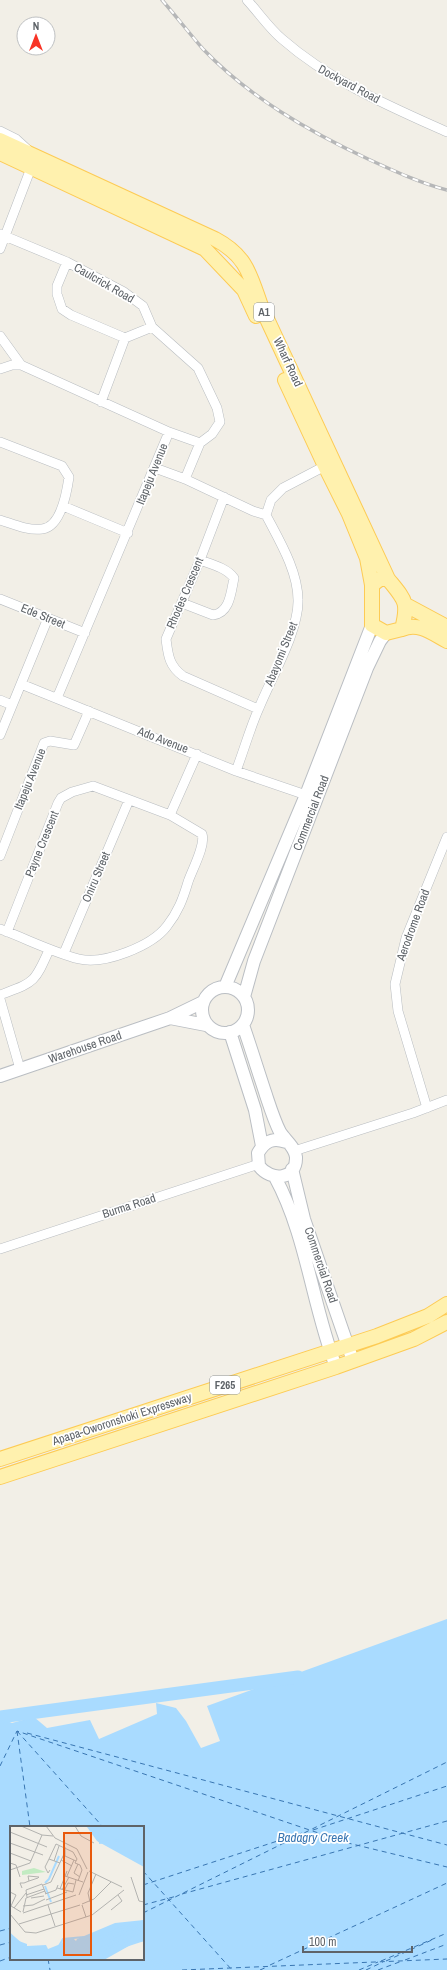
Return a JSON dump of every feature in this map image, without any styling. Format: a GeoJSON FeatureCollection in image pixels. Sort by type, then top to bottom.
{"type":"FeatureCollection","features":[{"type":"Feature","properties":{"kind":"main road","name":"Wharf Road"},"geometry":{"type":"LineString","coordinates":[[0,140],[30,161],[205,249],[244,290],[325,466],[349,514],[367,558],[372,585],[372,625]]}},
{"type":"Feature","properties":{"kind":"main road","name":"Wharf Road"},"geometry":{"type":"LineString","coordinates":[[0,153],[30,161],[215,240],[237,254],[245,265],[262,306],[388,579],[404,599],[406,605]]}},
{"type":"Feature","properties":{"kind":"main road"},"geometry":{"type":"LineString","coordinates":[[372,585],[380,579],[388,579]]}},
{"type":"Feature","properties":{"kind":"main road"},"geometry":{"type":"LineString","coordinates":[[402,629],[406,605],[447,627]]}},
{"type":"Feature","properties":{"kind":"main road"},"geometry":{"type":"LineString","coordinates":[[372,625],[386,633],[409,626],[416,626],[447,640]]}},
{"type":"Feature","properties":{"kind":"main road","name":"Commercial Road"},"geometry":{"type":"LineString","coordinates":[[225,987],[306,795],[372,625]]}},
{"type":"Feature","properties":{"kind":"main road","name":"Commercial Road"},"geometry":{"type":"LineString","coordinates":[[244,997],[254,961],[367,668],[380,641],[386,633]]}},
{"type":"Feature","properties":{"kind":"main road"},"geometry":{"type":"LineString","coordinates":[[243,1025],[230,1032],[215,1030],[206,1025],[202,1012],[203,1002],[211,992],[225,987],[239,991],[244,997],[248,1011],[243,1025],[276,1124],[290,1146],[296,1157],[292,1169],[282,1176],[275,1177],[263,1172],[259,1164],[258,1153],[262,1146],[273,1140],[290,1146]]}},
{"type":"Feature","properties":{"kind":"main road","name":"Warehouse Road"},"geometry":{"type":"LineString","coordinates":[[0,1076],[170,1018],[203,1002]]}},
{"type":"Feature","properties":{"kind":"main road","name":"Warehouse Road"},"geometry":{"type":"LineString","coordinates":[[170,1018],[206,1025]]}},
{"type":"Feature","properties":{"kind":"main road"},"geometry":{"type":"LineString","coordinates":[[230,1032],[255,1110],[262,1146]]}},
{"type":"Feature","properties":{"kind":"main road","name":"Commercial Road"},"geometry":{"type":"LineString","coordinates":[[292,1169],[304,1219],[353,1360]]}},
{"type":"Feature","properties":{"kind":"main road","name":"Commercial Road"},"geometry":{"type":"LineString","coordinates":[[275,1177],[285,1194],[301,1244],[330,1351],[336,1367]]}},
{"type":"Feature","properties":{"kind":"main road","name":"Apapa-Oworonshoki Expressway"},"geometry":{"type":"LineString","coordinates":[[0,1459],[349,1345],[428,1316],[447,1304]]}},
{"type":"Feature","properties":{"kind":"main road","name":"Apapa-Oworonshoki Expressway"},"geometry":{"type":"LineString","coordinates":[[0,1477],[336,1367],[414,1338],[447,1322]]}},
{"type":"Feature","properties":{"kind":"street","name":"Dockyard Road"},"geometry":{"type":"LineString","coordinates":[[248,0],[280,38],[312,64],[339,80],[447,132]]}},
{"type":"Feature","properties":{"kind":"street"},"geometry":{"type":"LineString","coordinates":[[0,131],[23,144],[30,161],[3,236],[0,249]]}},
{"type":"Feature","properties":{"kind":"street","name":"Caulcrick Road"},"geometry":{"type":"LineString","coordinates":[[3,236],[67,262],[124,292],[143,306],[152,327],[198,368],[217,408],[220,422],[212,434],[207,439],[200,442],[185,479]]}},
{"type":"Feature","properties":{"kind":"street"},"geometry":{"type":"LineString","coordinates":[[67,262],[57,286],[58,299],[62,309],[71,315],[125,338],[152,327]]}},
{"type":"Feature","properties":{"kind":"street","name":"Itapeju Avenue"},"geometry":{"type":"LineString","coordinates":[[0,336],[21,365],[169,432],[128,533],[57,698]]}},
{"type":"Feature","properties":{"kind":"street"},"geometry":{"type":"LineString","coordinates":[[101,402],[125,338]]}},
{"type":"Feature","properties":{"kind":"street"},"geometry":{"type":"LineString","coordinates":[[0,369],[12,365],[21,365]]}},
{"type":"Feature","properties":{"kind":"street"},"geometry":{"type":"LineString","coordinates":[[169,432],[200,442]]}},
{"type":"Feature","properties":{"kind":"street"},"geometry":{"type":"LineString","coordinates":[[0,442],[62,466],[69,477],[63,506],[56,519],[44,529],[29,529],[0,520]]}},
{"type":"Feature","properties":{"kind":"street"},"geometry":{"type":"LineString","coordinates":[[155,468],[185,479],[253,511],[266,515],[271,500],[283,488],[325,466]]}},
{"type":"Feature","properties":{"kind":"street","name":"Rhodes Crescent"},"geometry":{"type":"LineString","coordinates":[[224,497],[200,560],[166,639],[171,665],[174,670],[183,676],[258,709]]}},
{"type":"Feature","properties":{"kind":"street"},"geometry":{"type":"LineString","coordinates":[[63,506],[128,533]]}},
{"type":"Feature","properties":{"kind":"street","name":"Abayomi Street"},"geometry":{"type":"LineString","coordinates":[[236,771],[258,709],[294,625],[298,600],[293,574],[278,538],[266,515]]}},
{"type":"Feature","properties":{"kind":"street"},"geometry":{"type":"LineString","coordinates":[[182,603],[213,615],[218,615],[224,612],[231,596],[234,578],[232,575],[200,560]]}},
{"type":"Feature","properties":{"kind":"street","name":"Ede Street"},"geometry":{"type":"LineString","coordinates":[[0,599],[85,633]]}},
{"type":"Feature","properties":{"kind":"street"},"geometry":{"type":"LineString","coordinates":[[0,735],[48,618]]}},
{"type":"Feature","properties":{"kind":"street","name":"Ado Avenue"},"geometry":{"type":"LineString","coordinates":[[21,684],[236,771],[306,795]]}},
{"type":"Feature","properties":{"kind":"street"},"geometry":{"type":"LineString","coordinates":[[0,700],[12,705]]}},
{"type":"Feature","properties":{"kind":"street","name":"Itapeju Avenue"},"geometry":{"type":"LineString","coordinates":[[0,856],[44,743],[50,741],[74,745],[89,711]]}},
{"type":"Feature","properties":{"kind":"street"},"geometry":{"type":"LineString","coordinates":[[170,814],[197,754]]}},
{"type":"Feature","properties":{"kind":"street","name":"Payne Crescent"},"geometry":{"type":"LineString","coordinates":[[3,930],[61,798],[72,792],[93,786],[170,814],[197,830],[204,838],[180,907],[166,927],[144,944],[121,954],[100,960],[80,960],[64,953]]}},
{"type":"Feature","properties":{"kind":"street","name":"Oniru Street"},"geometry":{"type":"LineString","coordinates":[[64,953],[129,800]]}},
{"type":"Feature","properties":{"kind":"street","name":"Aerodrome Road"},"geometry":{"type":"LineString","coordinates":[[427,1108],[398,1011],[395,984],[399,962],[406,938],[447,837]]}},
{"type":"Feature","properties":{"kind":"street"},"geometry":{"type":"LineString","coordinates":[[3,930],[49,950],[64,953]]}},
{"type":"Feature","properties":{"kind":"street"},"geometry":{"type":"LineString","coordinates":[[0,995],[29,984],[35,978],[49,950]]}},
{"type":"Feature","properties":{"kind":"street"},"geometry":{"type":"LineString","coordinates":[[0,999],[20,1069]]}},
{"type":"Feature","properties":{"kind":"street"},"geometry":{"type":"LineString","coordinates":[[290,1146],[427,1108],[447,1100]]}},
{"type":"Feature","properties":{"kind":"street","name":"Burma Road"},"geometry":{"type":"LineString","coordinates":[[0,1249],[259,1164]]}},
{"type":"Feature","properties":{"kind":"water","name":"Badagry Creek"},"geometry":{"type":"Polygon","coordinates":[[[447,1619],[447,1970],[0,1970],[0,1718],[12,1723],[34,1717],[47,1728],[90,1720],[99,1739],[157,1714],[156,1703],[176,1708],[186,1721],[201,1748],[220,1741],[207,1706],[447,1619]]]}},
{"type":"Feature","properties":{"kind":"waterway","name":"Badagry Creek"},"geometry":{"type":"LineString","coordinates":[[0,1717],[298,1677]]}},
{"type":"Feature","properties":{"kind":"ferry route"},"geometry":{"type":"LineString","coordinates":[[17,1731],[102,1826]]}},
{"type":"Feature","properties":{"kind":"ferry route"},"geometry":{"type":"LineString","coordinates":[[17,1731],[30,1826]]}},
{"type":"Feature","properties":{"kind":"ferry route"},"geometry":{"type":"LineString","coordinates":[[0,1766],[17,1731],[348,1843],[447,1867]]}},
{"type":"Feature","properties":{"kind":"ferry route"},"geometry":{"type":"LineString","coordinates":[[27,1733],[447,1845]]}},
{"type":"Feature","properties":{"kind":"ferry route"},"geometry":{"type":"LineString","coordinates":[[144,1913],[447,1762]]}},
{"type":"Feature","properties":{"kind":"ferry route"},"geometry":{"type":"LineString","coordinates":[[313,1830],[447,1786]]}},
{"type":"Feature","properties":{"kind":"ferry route"},"geometry":{"type":"LineString","coordinates":[[182,1894],[447,1821]]}},
{"type":"Feature","properties":{"kind":"ferry route"},"geometry":{"type":"LineString","coordinates":[[144,1885],[302,1833]]}},
{"type":"Feature","properties":{"kind":"ferry route"},"geometry":{"type":"LineString","coordinates":[[144,1872],[232,1970]]}},
{"type":"Feature","properties":{"kind":"ferry route"},"geometry":{"type":"LineString","coordinates":[[270,1965],[447,1883]]}},
{"type":"Feature","properties":{"kind":"ferry route"},"geometry":{"type":"LineString","coordinates":[[144,1905],[177,1896]]}},
{"type":"Feature","properties":{"kind":"ferry route"},"geometry":{"type":"LineString","coordinates":[[0,1931],[10,1928]]}},
{"type":"Feature","properties":{"kind":"ferry route"},"geometry":{"type":"LineString","coordinates":[[381,1961],[447,1933]]}},
{"type":"Feature","properties":{"kind":"ferry route"},"geometry":{"type":"LineString","coordinates":[[386,1961],[434,1939]]}},
{"type":"Feature","properties":{"kind":"ferry route"},"geometry":{"type":"LineString","coordinates":[[0,1945],[10,1942]]}},
{"type":"Feature","properties":{"kind":"ferry route"},"geometry":{"type":"LineString","coordinates":[[405,1960],[447,1944]]}},
{"type":"Feature","properties":{"kind":"ferry route"},"geometry":{"type":"LineString","coordinates":[[0,1961],[10,1957]]}},
{"type":"Feature","properties":{"kind":"ferry route"},"geometry":{"type":"LineString","coordinates":[[182,1970],[447,1959]]}},
{"type":"Feature","properties":{"kind":"ferry route"},"geometry":{"type":"LineString","coordinates":[[48,1960],[50,1970]]}},
{"type":"Feature","properties":{"kind":"ferry route"},"geometry":{"type":"LineString","coordinates":[[378,1970],[402,1961]]}},
{"type":"Feature","properties":{"kind":"ferry route"},"geometry":{"type":"LineString","coordinates":[[359,1970],[378,1962]]}},
{"type":"Feature","properties":{"kind":"ferry route"},"geometry":{"type":"LineString","coordinates":[[366,1970],[383,1962]]}},
{"type":"Feature","properties":{"kind":"ferry route"},"geometry":{"type":"LineString","coordinates":[[260,1970],[267,1967]]}},
{"type":"Feature","properties":{"kind":"railway"},"geometry":{"type":"LineString","coordinates":[[162,0],[203,49],[240,82],[280,112],[323,137],[368,159],[417,180],[447,190]]}}]}
